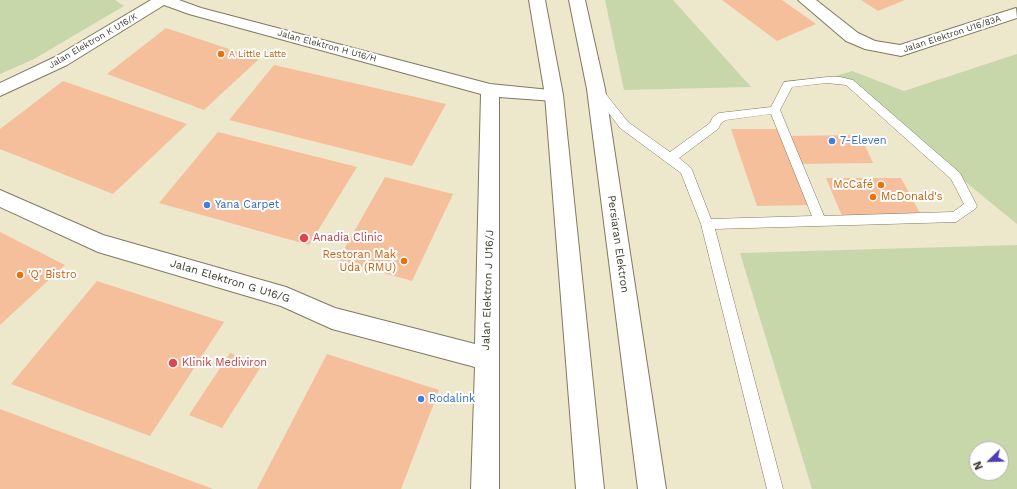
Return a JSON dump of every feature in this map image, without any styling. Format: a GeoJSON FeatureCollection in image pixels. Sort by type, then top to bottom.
{"type":"FeatureCollection","features":[{"type":"Feature","properties":{"kind":"street","name":"Jalan Elektron H U16/H"},"geometry":{"type":"LineString","coordinates":[[163,0],[490,90],[554,94]]}},
{"type":"Feature","properties":{"kind":"street","name":"Jalan Elektron K U16/K"},"geometry":{"type":"LineString","coordinates":[[0,90],[61,62],[163,0]]}},
{"type":"Feature","properties":{"kind":"street"},"geometry":{"type":"LineString","coordinates":[[537,0],[554,94],[590,489]]}},
{"type":"Feature","properties":{"kind":"street","name":"Persiaran Elektron"},"geometry":{"type":"LineString","coordinates":[[577,0],[596,89],[652,489]]}},
{"type":"Feature","properties":{"kind":"street","name":"Jalan Elektron U16/83A"},"geometry":{"type":"LineString","coordinates":[[806,0],[852,37],[871,45],[901,51],[1012,10]]}},
{"type":"Feature","properties":{"kind":"street","name":"Jalan Elektron J U16/J"},"geometry":{"type":"LineString","coordinates":[[485,489],[486,358],[491,188],[490,90]]}},
{"type":"Feature","properties":{"kind":"street","name":"Jalan Elektron G U16/G"},"geometry":{"type":"LineString","coordinates":[[0,198],[98,243],[286,297],[332,318],[486,358]]}},
{"type":"Feature","properties":{"kind":"lane"},"geometry":{"type":"LineString","coordinates":[[707,224],[820,221],[956,217],[971,206],[956,176],[849,82],[840,80],[826,80],[788,84],[775,110],[820,221]]}},
{"type":"Feature","properties":{"kind":"lane"},"geometry":{"type":"LineString","coordinates":[[596,89],[624,125],[686,170],[707,224],[775,489]]}},
{"type":"Feature","properties":{"kind":"lane"},"geometry":{"type":"LineString","coordinates":[[671,158],[714,126],[717,120],[723,116],[775,110]]}},
{"type":"Feature","properties":{"kind":"green space"},"geometry":{"type":"Polygon","coordinates":[[[0,0],[115,0],[124,6],[34,59],[0,74],[0,0]]]}},
{"type":"Feature","properties":{"kind":"green space"},"geometry":{"type":"Polygon","coordinates":[[[605,0],[673,0],[751,87],[624,90],[605,0]]]}},
{"type":"Feature","properties":{"kind":"green space"},"geometry":{"type":"Polygon","coordinates":[[[1017,54],[1017,224],[836,76],[852,71],[904,91],[1017,54]]]}},
{"type":"Feature","properties":{"kind":"green space"},"geometry":{"type":"Polygon","coordinates":[[[1017,245],[1017,489],[812,489],[740,253],[1017,245]]]}},
{"type":"Feature","properties":{"kind":"building"},"geometry":{"type":"Polygon","coordinates":[[[722,0],[782,0],[816,24],[777,41],[722,0]]]}},
{"type":"Feature","properties":{"kind":"building"},"geometry":{"type":"Polygon","coordinates":[[[861,0],[905,0],[878,11],[861,0]]]}},
{"type":"Feature","properties":{"kind":"building"},"geometry":{"type":"Polygon","coordinates":[[[166,28],[259,59],[204,110],[107,74],[166,28]]]}},
{"type":"Feature","properties":{"kind":"building"},"geometry":{"type":"Polygon","coordinates":[[[274,65],[446,104],[412,166],[229,120],[274,65]]]}},
{"type":"Feature","properties":{"kind":"building"},"geometry":{"type":"Polygon","coordinates":[[[63,81],[187,124],[113,194],[0,149],[0,129],[63,81]]]}},
{"type":"Feature","properties":{"kind":"building"},"geometry":{"type":"Polygon","coordinates":[[[731,129],[783,129],[786,136],[860,135],[873,163],[797,164],[813,205],[757,206],[731,129]]]}},
{"type":"Feature","properties":{"kind":"building"},"geometry":{"type":"Polygon","coordinates":[[[218,132],[357,167],[309,245],[159,203],[218,132]]]}},
{"type":"Feature","properties":{"kind":"building"},"geometry":{"type":"Polygon","coordinates":[[[385,177],[453,194],[412,281],[338,260],[385,177]]]}},
{"type":"Feature","properties":{"kind":"building","name":"McDonald's"},"geometry":{"type":"Polygon","coordinates":[[[826,178],[901,178],[921,215],[842,216],[826,178]]]}},
{"type":"Feature","properties":{"kind":"building"},"geometry":{"type":"Polygon","coordinates":[[[0,232],[65,265],[0,325],[0,232]]]}},
{"type":"Feature","properties":{"kind":"building"},"geometry":{"type":"Polygon","coordinates":[[[97,281],[224,322],[150,436],[11,384],[97,281]]]}},
{"type":"Feature","properties":{"kind":"building"},"geometry":{"type":"Polygon","coordinates":[[[230,353],[262,365],[222,428],[189,415],[230,353]]]}},
{"type":"Feature","properties":{"kind":"building"},"geometry":{"type":"Polygon","coordinates":[[[327,354],[439,390],[401,489],[257,489],[327,354]]]}},
{"type":"Feature","properties":{"kind":"building"},"geometry":{"type":"Polygon","coordinates":[[[0,409],[213,489],[0,489],[0,409]]]}},
{"type":"Feature","properties":{"kind":"place","name":"A Little Latte"},"geometry":{"type":"Point","coordinates":[221,54]}},
{"type":"Feature","properties":{"kind":"place","name":"7-Eleven"},"geometry":{"type":"Point","coordinates":[832,141]}},
{"type":"Feature","properties":{"kind":"place","name":"McCafé"},"geometry":{"type":"Point","coordinates":[881,185]}},
{"type":"Feature","properties":{"kind":"place","name":"McDonald's"},"geometry":{"type":"Point","coordinates":[873,197]}},
{"type":"Feature","properties":{"kind":"place","name":"Yana Carpet"},"geometry":{"type":"Point","coordinates":[207,205]}},
{"type":"Feature","properties":{"kind":"place","name":"Anadia Clinic"},"geometry":{"type":"Point","coordinates":[304,238]}},
{"type":"Feature","properties":{"kind":"place","name":"Restoran Mak Uda (RMU)"},"geometry":{"type":"Point","coordinates":[404,261]}},
{"type":"Feature","properties":{"kind":"place","name":"'Q' Bistro"},"geometry":{"type":"Point","coordinates":[20,275]}},
{"type":"Feature","properties":{"kind":"place","name":"Klinik Mediviron"},"geometry":{"type":"Point","coordinates":[173,363]}},
{"type":"Feature","properties":{"kind":"place","name":"Rodalink"},"geometry":{"type":"Point","coordinates":[421,399]}}]}
